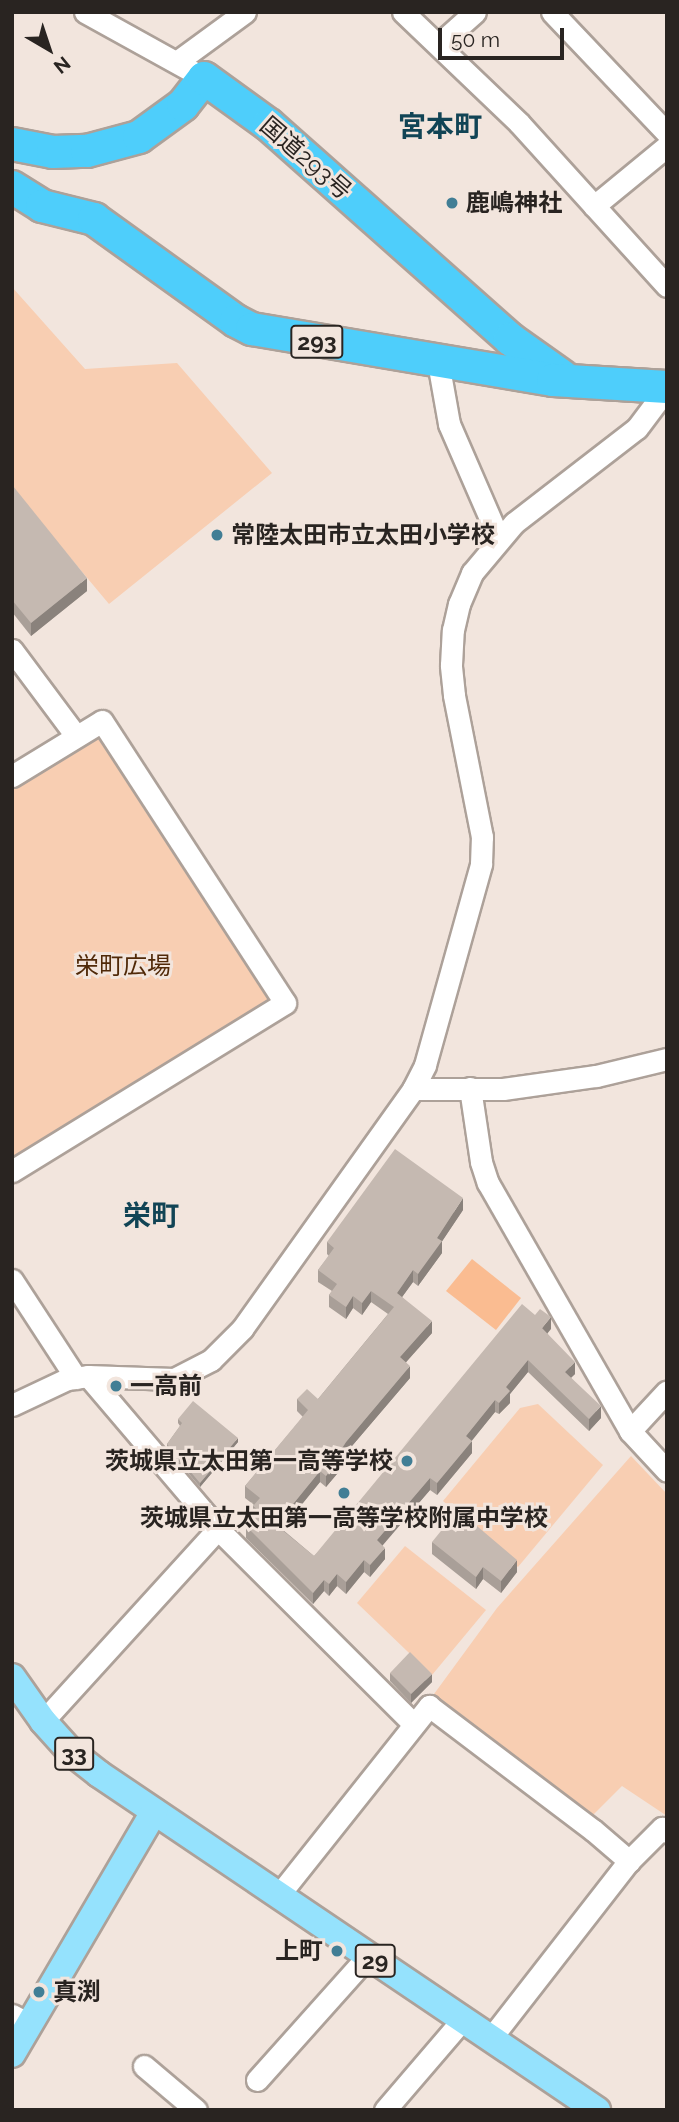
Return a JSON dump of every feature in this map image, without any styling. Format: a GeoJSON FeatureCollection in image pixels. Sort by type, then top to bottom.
{"type":"FeatureCollection","features":[{"type":"Feature","properties":{"kind":"highway"},"geometry":{"type":"LineString","coordinates":[[12,144],[53,152],[87,151],[139,137],[183,105],[204,78]]}},
{"type":"Feature","properties":{"kind":"highway","name":"国道293号"},"geometry":{"type":"LineString","coordinates":[[204,78],[269,125],[523,364]]}},
{"type":"Feature","properties":{"kind":"highway","name":"293"},"geometry":{"type":"LineString","coordinates":[[12,187],[42,206],[94,219],[236,321],[252,329],[438,362],[523,364],[572,382],[667,387]]}},
{"type":"Feature","properties":{"kind":"main road","name":"33"},"geometry":{"type":"LineString","coordinates":[[12,1677],[43,1721],[80,1759],[154,1812]]}},
{"type":"Feature","properties":{"kind":"main road","name":"29"},"geometry":{"type":"LineString","coordinates":[[154,1812],[597,2110]]}},
{"type":"Feature","properties":{"kind":"main road"},"geometry":{"type":"LineString","coordinates":[[12,2054],[21,2020],[154,1812]]}},
{"type":"Feature","properties":{"kind":"street"},"geometry":{"type":"LineString","coordinates":[[178,61],[245,12]]}},
{"type":"Feature","properties":{"kind":"street"},"geometry":{"type":"LineString","coordinates":[[403,12],[519,123],[667,286]]}},
{"type":"Feature","properties":{"kind":"street"},"geometry":{"type":"LineString","coordinates":[[439,44],[475,12]]}},
{"type":"Feature","properties":{"kind":"street"},"geometry":{"type":"LineString","coordinates":[[552,12],[667,133]]}},
{"type":"Feature","properties":{"kind":"street"},"geometry":{"type":"LineString","coordinates":[[88,13],[178,61],[204,78]]}},
{"type":"Feature","properties":{"kind":"street"},"geometry":{"type":"LineString","coordinates":[[594,206],[667,146]]}},
{"type":"Feature","properties":{"kind":"street"},"geometry":{"type":"LineString","coordinates":[[438,362],[450,424],[499,539]]}},
{"type":"Feature","properties":{"kind":"street"},"geometry":{"type":"LineString","coordinates":[[12,1405],[82,1377],[174,1378],[191,1373],[211,1360],[242,1329],[413,1089],[425,1065],[481,864],[482,837],[453,695],[453,630],[459,604],[472,573],[514,523],[637,428],[667,387]]}},
{"type":"Feature","properties":{"kind":"street"},"geometry":{"type":"LineString","coordinates":[[12,650],[76,736]]}},
{"type":"Feature","properties":{"kind":"street"},"geometry":{"type":"LineString","coordinates":[[12,776],[102,721],[285,1003],[12,1171]]}},
{"type":"Feature","properties":{"kind":"street"},"geometry":{"type":"LineString","coordinates":[[413,1089],[503,1088],[596,1076],[667,1059]]}},
{"type":"Feature","properties":{"kind":"street"},"geometry":{"type":"LineString","coordinates":[[470,1088],[481,1162],[488,1183],[630,1431],[667,1471]]}},
{"type":"Feature","properties":{"kind":"street"},"geometry":{"type":"LineString","coordinates":[[12,1280],[82,1377],[218,1529],[414,1724]]}},
{"type":"Feature","properties":{"kind":"street"},"geometry":{"type":"LineString","coordinates":[[630,1431],[667,1391]]}},
{"type":"Feature","properties":{"kind":"street"},"geometry":{"type":"LineString","coordinates":[[43,1721],[218,1529]]}},
{"type":"Feature","properties":{"kind":"street"},"geometry":{"type":"LineString","coordinates":[[278,1896],[429,1706],[593,1830],[629,1861]]}},
{"type":"Feature","properties":{"kind":"street"},"geometry":{"type":"LineString","coordinates":[[491,2038],[629,1861],[662,1828],[667,1832]]}},
{"type":"Feature","properties":{"kind":"street"},"geometry":{"type":"LineString","coordinates":[[257,2080],[368,1956]]}},
{"type":"Feature","properties":{"kind":"street"},"geometry":{"type":"LineString","coordinates":[[385,2110],[463,2019]]}},
{"type":"Feature","properties":{"kind":"street"},"geometry":{"type":"LineString","coordinates":[[144,2066],[196,2110]]}},
{"type":"Feature","properties":{"kind":"green space"},"geometry":{"type":"Polygon","coordinates":[[[12,287],[85,369],[177,363],[272,473],[109,604],[12,488],[12,287]]]}},
{"type":"Feature","properties":{"kind":"green space","name":"栄町広場"},"geometry":{"type":"Polygon","coordinates":[[[100,727],[276,997],[12,1165],[12,782],[100,727]]]}},
{"type":"Feature","properties":{"kind":"green space"},"geometry":{"type":"Polygon","coordinates":[[[538,1404],[603,1465],[518,1567],[443,1501],[520,1408],[538,1404]]]}},
{"type":"Feature","properties":{"kind":"green space"},"geometry":{"type":"Polygon","coordinates":[[[631,1456],[667,1494],[667,1816],[622,1786],[593,1815],[434,1694],[497,1608],[631,1456]]]}},
{"type":"Feature","properties":{"kind":"green space"},"geometry":{"type":"Polygon","coordinates":[[[405,1546],[486,1610],[432,1675],[357,1603],[405,1546]]]}},
{"type":"Feature","properties":{"kind":"shaded area"},"geometry":{"type":"Polygon","coordinates":[[[472,1259],[521,1298],[496,1330],[446,1291],[472,1259]]]}},
{"type":"Feature","properties":{"kind":"building"},"geometry":{"type":"Polygon","coordinates":[[[13,486],[87,578],[31,623],[12,600],[13,486]]]}},
{"type":"Feature","properties":{"kind":"building"},"geometry":{"type":"Polygon","coordinates":[[[395,1149],[463,1198],[437,1238],[442,1241],[418,1274],[413,1270],[397,1293],[432,1321],[400,1357],[410,1366],[346,1442],[338,1454],[342,1457],[326,1476],[320,1471],[276,1525],[314,1556],[522,1304],[535,1315],[540,1309],[551,1317],[542,1328],[575,1362],[565,1372],[601,1406],[589,1419],[528,1360],[506,1387],[510,1391],[499,1403],[495,1400],[466,1436],[472,1441],[437,1483],[430,1478],[377,1540],[385,1548],[370,1565],[364,1560],[346,1582],[337,1574],[329,1584],[324,1580],[313,1593],[246,1526],[258,1510],[253,1506],[260,1498],[245,1486],[308,1410],[297,1399],[307,1389],[318,1399],[394,1307],[371,1291],[362,1303],[353,1296],[346,1307],[329,1295],[337,1284],[318,1270],[334,1248],[327,1242],[395,1149]]]}},
{"type":"Feature","properties":{"kind":"building"},"geometry":{"type":"Polygon","coordinates":[[[193,1401],[238,1438],[200,1483],[167,1444],[182,1423],[178,1419],[193,1401]]]}},
{"type":"Feature","properties":{"kind":"building"},"geometry":{"type":"Polygon","coordinates":[[[458,1510],[517,1560],[501,1581],[483,1567],[476,1577],[432,1542],[458,1510]]]}},
{"type":"Feature","properties":{"kind":"building"},"geometry":{"type":"Polygon","coordinates":[[[410,1652],[432,1674],[411,1694],[390,1673],[410,1652]]]}},
{"type":"Feature","properties":{"kind":"place","name":"鹿嶋神社"},"geometry":{"type":"Point","coordinates":[452,203]}},
{"type":"Feature","properties":{"kind":"place","name":"常陸太田市立太田小学校"},"geometry":{"type":"Point","coordinates":[217,535]}},
{"type":"Feature","properties":{"kind":"place","name":"一高前"},"geometry":{"type":"Point","coordinates":[116,1386]}},
{"type":"Feature","properties":{"kind":"place","name":"茨城県立太田第一高等学校"},"geometry":{"type":"Point","coordinates":[407,1461]}},
{"type":"Feature","properties":{"kind":"place","name":"茨城県立太田第一高等学校附属中学校"},"geometry":{"type":"Point","coordinates":[344,1493]}},
{"type":"Feature","properties":{"kind":"place","name":"上町"},"geometry":{"type":"Point","coordinates":[337,1951]}},
{"type":"Feature","properties":{"kind":"place","name":"真渕"},"geometry":{"type":"Point","coordinates":[39,1992]}},
{"type":"Feature","properties":{"kind":"district","name":"宮本町"},"geometry":{"type":"Point","coordinates":[440,127]}},
{"type":"Feature","properties":{"kind":"district","name":"栄町"},"geometry":{"type":"Point","coordinates":[151,1216]}}]}
